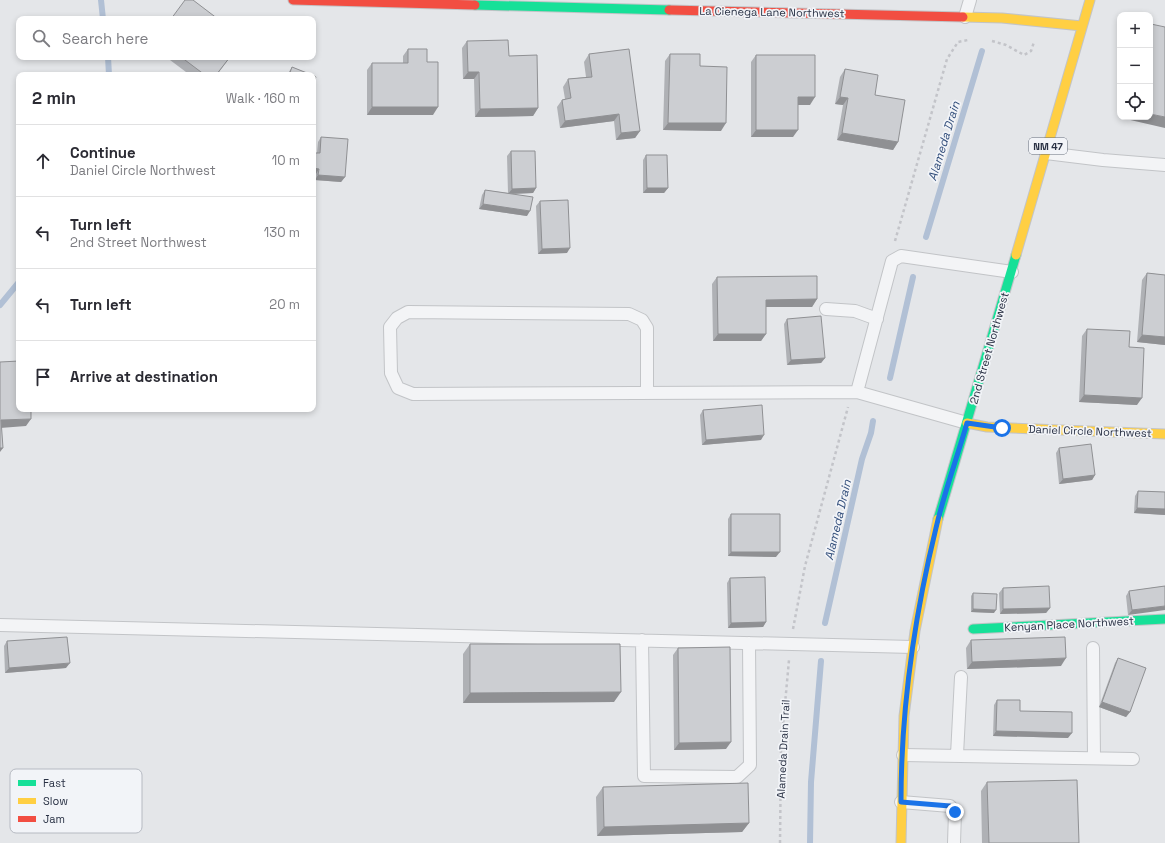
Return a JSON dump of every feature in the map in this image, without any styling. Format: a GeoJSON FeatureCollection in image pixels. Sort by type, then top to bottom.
{"type":"FeatureCollection","features":[{"type":"Feature","properties":{"kind":"street","name":"La Cienega Lane Northwest"},"geometry":{"type":"LineString","coordinates":[[293,0],[1002,18],[1082,26]]}},
{"type":"Feature","properties":{"kind":"street","name":"2nd Street Northwest"},"geometry":{"type":"LineString","coordinates":[[901,843],[904,716],[913,647],[936,528],[1012,272],[1090,0]]}},
{"type":"Feature","properties":{"kind":"street","name":"Daniel Circle Northwest"},"geometry":{"type":"LineString","coordinates":[[967,423],[987,428],[1165,434]]}},
{"type":"Feature","properties":{"kind":"street","name":"Kenyan Place Northwest"},"geometry":{"type":"LineString","coordinates":[[973,629],[1165,619]]}},
{"type":"Feature","properties":{"kind":"lane"},"geometry":{"type":"LineString","coordinates":[[965,17],[970,0]]}},
{"type":"Feature","properties":{"kind":"lane"},"geometry":{"type":"LineString","coordinates":[[1046,153],[1103,160],[1165,164]]}},
{"type":"Feature","properties":{"kind":"lane"},"geometry":{"type":"LineString","coordinates":[[857,392],[892,261],[901,256],[1012,272]]}},
{"type":"Feature","properties":{"kind":"lane"},"geometry":{"type":"LineString","coordinates":[[826,309],[855,311],[877,319]]}},
{"type":"Feature","properties":{"kind":"lane"},"geometry":{"type":"LineString","coordinates":[[646,393],[647,328],[642,320],[629,314],[408,312],[397,318],[390,327],[391,373],[398,388],[413,394],[646,393],[857,392],[967,423]]}},
{"type":"Feature","properties":{"kind":"lane"},"geometry":{"type":"LineString","coordinates":[[0,625],[913,647]]}},
{"type":"Feature","properties":{"kind":"lane"},"geometry":{"type":"LineString","coordinates":[[642,640],[644,776],[737,777],[750,765],[749,643]]}},
{"type":"Feature","properties":{"kind":"lane"},"geometry":{"type":"LineString","coordinates":[[1092,648],[1094,758]]}},
{"type":"Feature","properties":{"kind":"lane"},"geometry":{"type":"LineString","coordinates":[[957,756],[961,677]]}},
{"type":"Feature","properties":{"kind":"lane"},"geometry":{"type":"LineString","coordinates":[[903,755],[1133,759]]}},
{"type":"Feature","properties":{"kind":"lane"},"geometry":{"type":"LineString","coordinates":[[901,802],[950,806],[955,812],[954,843]]}},
{"type":"Feature","properties":{"kind":"path","name":"Alameda Drain Trail"},"geometry":{"type":"LineString","coordinates":[[780,843],[782,748],[789,654]]}},
{"type":"Feature","properties":{"kind":"building"},"geometry":{"type":"Polygon","coordinates":[[[185,0],[193,0],[214,16],[173,16],[185,0]]]}},
{"type":"Feature","properties":{"kind":"building"},"geometry":{"type":"Polygon","coordinates":[[[1153,24],[1165,27],[1165,117],[1153,115],[1153,24]]]}},
{"type":"Feature","properties":{"kind":"building"},"geometry":{"type":"Polygon","coordinates":[[[508,40],[509,56],[537,55],[538,108],[480,109],[479,72],[468,72],[467,41],[508,40]]]}},
{"type":"Feature","properties":{"kind":"building"},"geometry":{"type":"Polygon","coordinates":[[[408,49],[427,49],[427,62],[438,62],[438,107],[372,107],[372,63],[408,63],[408,49]]]}},
{"type":"Feature","properties":{"kind":"building"},"geometry":{"type":"Polygon","coordinates":[[[629,49],[640,131],[621,133],[619,114],[565,121],[562,100],[571,98],[568,79],[592,77],[589,54],[629,49]]]}},
{"type":"Feature","properties":{"kind":"building"},"geometry":{"type":"Polygon","coordinates":[[[670,54],[700,54],[700,66],[727,67],[726,123],[668,123],[670,54]]]}},
{"type":"Feature","properties":{"kind":"building"},"geometry":{"type":"Polygon","coordinates":[[[756,55],[815,55],[815,97],[798,97],[798,130],[756,130],[756,55]]]}},
{"type":"Feature","properties":{"kind":"building"},"geometry":{"type":"Polygon","coordinates":[[[185,60],[228,60],[218,72],[201,72],[185,60]]]}},
{"type":"Feature","properties":{"kind":"building"},"geometry":{"type":"Polygon","coordinates":[[[292,67],[304,72],[290,72],[292,67]]]}},
{"type":"Feature","properties":{"kind":"building"},"geometry":{"type":"Polygon","coordinates":[[[845,69],[878,75],[875,95],[905,100],[898,142],[842,133],[848,98],[840,97],[845,69]]]}},
{"type":"Feature","properties":{"kind":"building"},"geometry":{"type":"Polygon","coordinates":[[[321,137],[348,139],[345,177],[318,175],[319,169],[316,168],[316,153],[320,153],[321,137]]]}},
{"type":"Feature","properties":{"kind":"building"},"geometry":{"type":"Polygon","coordinates":[[[511,151],[535,151],[536,188],[512,189],[511,151]]]}},
{"type":"Feature","properties":{"kind":"building"},"geometry":{"type":"Polygon","coordinates":[[[646,155],[667,155],[668,188],[647,188],[646,155]]]}},
{"type":"Feature","properties":{"kind":"building"},"geometry":{"type":"Polygon","coordinates":[[[485,190],[533,197],[530,211],[483,204],[485,190]]]}},
{"type":"Feature","properties":{"kind":"building"},"geometry":{"type":"Polygon","coordinates":[[[568,200],[570,248],[542,249],[540,201],[568,200]]]}},
{"type":"Feature","properties":{"kind":"building"},"geometry":{"type":"Polygon","coordinates":[[[1147,273],[1165,275],[1165,337],[1142,335],[1147,273]]]}},
{"type":"Feature","properties":{"kind":"building"},"geometry":{"type":"Polygon","coordinates":[[[817,276],[817,299],[766,300],[766,334],[718,334],[717,277],[817,276]]]}},
{"type":"Feature","properties":{"kind":"building"},"geometry":{"type":"Polygon","coordinates":[[[821,316],[825,358],[791,360],[787,319],[821,316]]]}},
{"type":"Feature","properties":{"kind":"building"},"geometry":{"type":"Polygon","coordinates":[[[1087,329],[1130,331],[1129,347],[1144,348],[1142,398],[1084,395],[1087,329]]]}},
{"type":"Feature","properties":{"kind":"building"},"geometry":{"type":"Polygon","coordinates":[[[16,361],[16,412],[31,412],[31,419],[1,420],[3,448],[0,448],[0,362],[16,361]]]}},
{"type":"Feature","properties":{"kind":"building"},"geometry":{"type":"Polygon","coordinates":[[[762,405],[764,435],[706,440],[703,410],[762,405]]]}},
{"type":"Feature","properties":{"kind":"building"},"geometry":{"type":"Polygon","coordinates":[[[1091,444],[1095,475],[1063,479],[1059,448],[1091,444]]]}},
{"type":"Feature","properties":{"kind":"building"},"geometry":{"type":"Polygon","coordinates":[[[1138,491],[1165,492],[1165,509],[1137,508],[1138,491]]]}},
{"type":"Feature","properties":{"kind":"building"},"geometry":{"type":"Polygon","coordinates":[[[731,514],[780,514],[780,552],[731,552],[731,514]]]}},
{"type":"Feature","properties":{"kind":"building"},"geometry":{"type":"Polygon","coordinates":[[[765,577],[766,622],[731,623],[730,578],[765,577]]]}},
{"type":"Feature","properties":{"kind":"building"},"geometry":{"type":"Polygon","coordinates":[[[1049,586],[1050,608],[1003,609],[1003,588],[1049,586]]]}},
{"type":"Feature","properties":{"kind":"building"},"geometry":{"type":"Polygon","coordinates":[[[1165,586],[1165,606],[1132,610],[1129,591],[1165,586]]]}},
{"type":"Feature","properties":{"kind":"building"},"geometry":{"type":"Polygon","coordinates":[[[973,593],[997,594],[996,610],[973,609],[973,593]]]}},
{"type":"Feature","properties":{"kind":"building"},"geometry":{"type":"Polygon","coordinates":[[[67,637],[70,663],[9,668],[7,641],[67,637]]]}},
{"type":"Feature","properties":{"kind":"building"},"geometry":{"type":"Polygon","coordinates":[[[1065,637],[1066,658],[972,662],[971,640],[1065,637]]]}},
{"type":"Feature","properties":{"kind":"building"},"geometry":{"type":"Polygon","coordinates":[[[470,644],[620,644],[621,692],[470,693],[470,644]]]}},
{"type":"Feature","properties":{"kind":"building"},"geometry":{"type":"Polygon","coordinates":[[[730,647],[731,742],[679,743],[678,648],[730,647]]]}},
{"type":"Feature","properties":{"kind":"building"},"geometry":{"type":"Polygon","coordinates":[[[1118,658],[1146,668],[1130,712],[1102,702],[1118,658]]]}},
{"type":"Feature","properties":{"kind":"building"},"geometry":{"type":"Polygon","coordinates":[[[997,700],[1020,700],[1020,711],[1072,712],[1072,733],[996,731],[997,700]]]}},
{"type":"Feature","properties":{"kind":"building"},"geometry":{"type":"Polygon","coordinates":[[[1077,780],[1079,843],[989,843],[987,782],[1077,780]]]}},
{"type":"Feature","properties":{"kind":"building"},"geometry":{"type":"Polygon","coordinates":[[[748,783],[749,823],[604,827],[603,787],[748,783]]]}},
{"type":"Feature","properties":{"kind":"waterway"},"geometry":{"type":"LineString","coordinates":[[101,0],[103,16]]}},
{"type":"Feature","properties":{"kind":"waterway","name":"Alameda Drain"},"geometry":{"type":"LineString","coordinates":[[926,237],[982,51]]}},
{"type":"Feature","properties":{"kind":"waterway"},"geometry":{"type":"LineString","coordinates":[[108,60],[109,72]]}},
{"type":"Feature","properties":{"kind":"waterway","name":"Alameda Drain"},"geometry":{"type":"LineString","coordinates":[[890,378],[913,277]]}},
{"type":"Feature","properties":{"kind":"waterway"},"geometry":{"type":"LineString","coordinates":[[0,305],[16,286]]}},
{"type":"Feature","properties":{"kind":"waterway","name":"Alameda Drain"},"geometry":{"type":"LineString","coordinates":[[825,623],[862,459],[871,433],[873,421]]}},
{"type":"Feature","properties":{"kind":"waterway","name":"Alameda Drain"},"geometry":{"type":"LineString","coordinates":[[810,843],[811,782],[821,661]]}},
{"type":"Feature","properties":{"kind":"traffic: fast"},"geometry":{"type":"LineString","coordinates":[[475,5],[669,10]]}},
{"type":"Feature","properties":{"kind":"traffic: fast"},"geometry":{"type":"LineString","coordinates":[[938,519],[1016,255]]}},
{"type":"Feature","properties":{"kind":"traffic: fast"},"geometry":{"type":"LineString","coordinates":[[973,629],[1165,619]]}},
{"type":"Feature","properties":{"kind":"traffic: slow"},"geometry":{"type":"LineString","coordinates":[[1016,255],[1090,0]]}},
{"type":"Feature","properties":{"kind":"traffic: slow"},"geometry":{"type":"LineString","coordinates":[[963,17],[1002,18],[1082,26]]}},
{"type":"Feature","properties":{"kind":"traffic: slow"},"geometry":{"type":"LineString","coordinates":[[967,423],[987,427],[1165,434]]}},
{"type":"Feature","properties":{"kind":"traffic: slow"},"geometry":{"type":"LineString","coordinates":[[901,843],[904,716],[915,631],[938,519]]}},
{"type":"Feature","properties":{"kind":"traffic: jam"},"geometry":{"type":"LineString","coordinates":[[293,0],[475,5]]}},
{"type":"Feature","properties":{"kind":"traffic: jam"},"geometry":{"type":"LineString","coordinates":[[669,10],[963,17]]}},
{"type":"Feature","properties":{"kind":"route"},"geometry":{"type":"LineString","coordinates":[[955,812],[950,806],[901,802],[904,716],[915,631],[936,528],[967,423],[987,428],[1002,428]]}}]}
